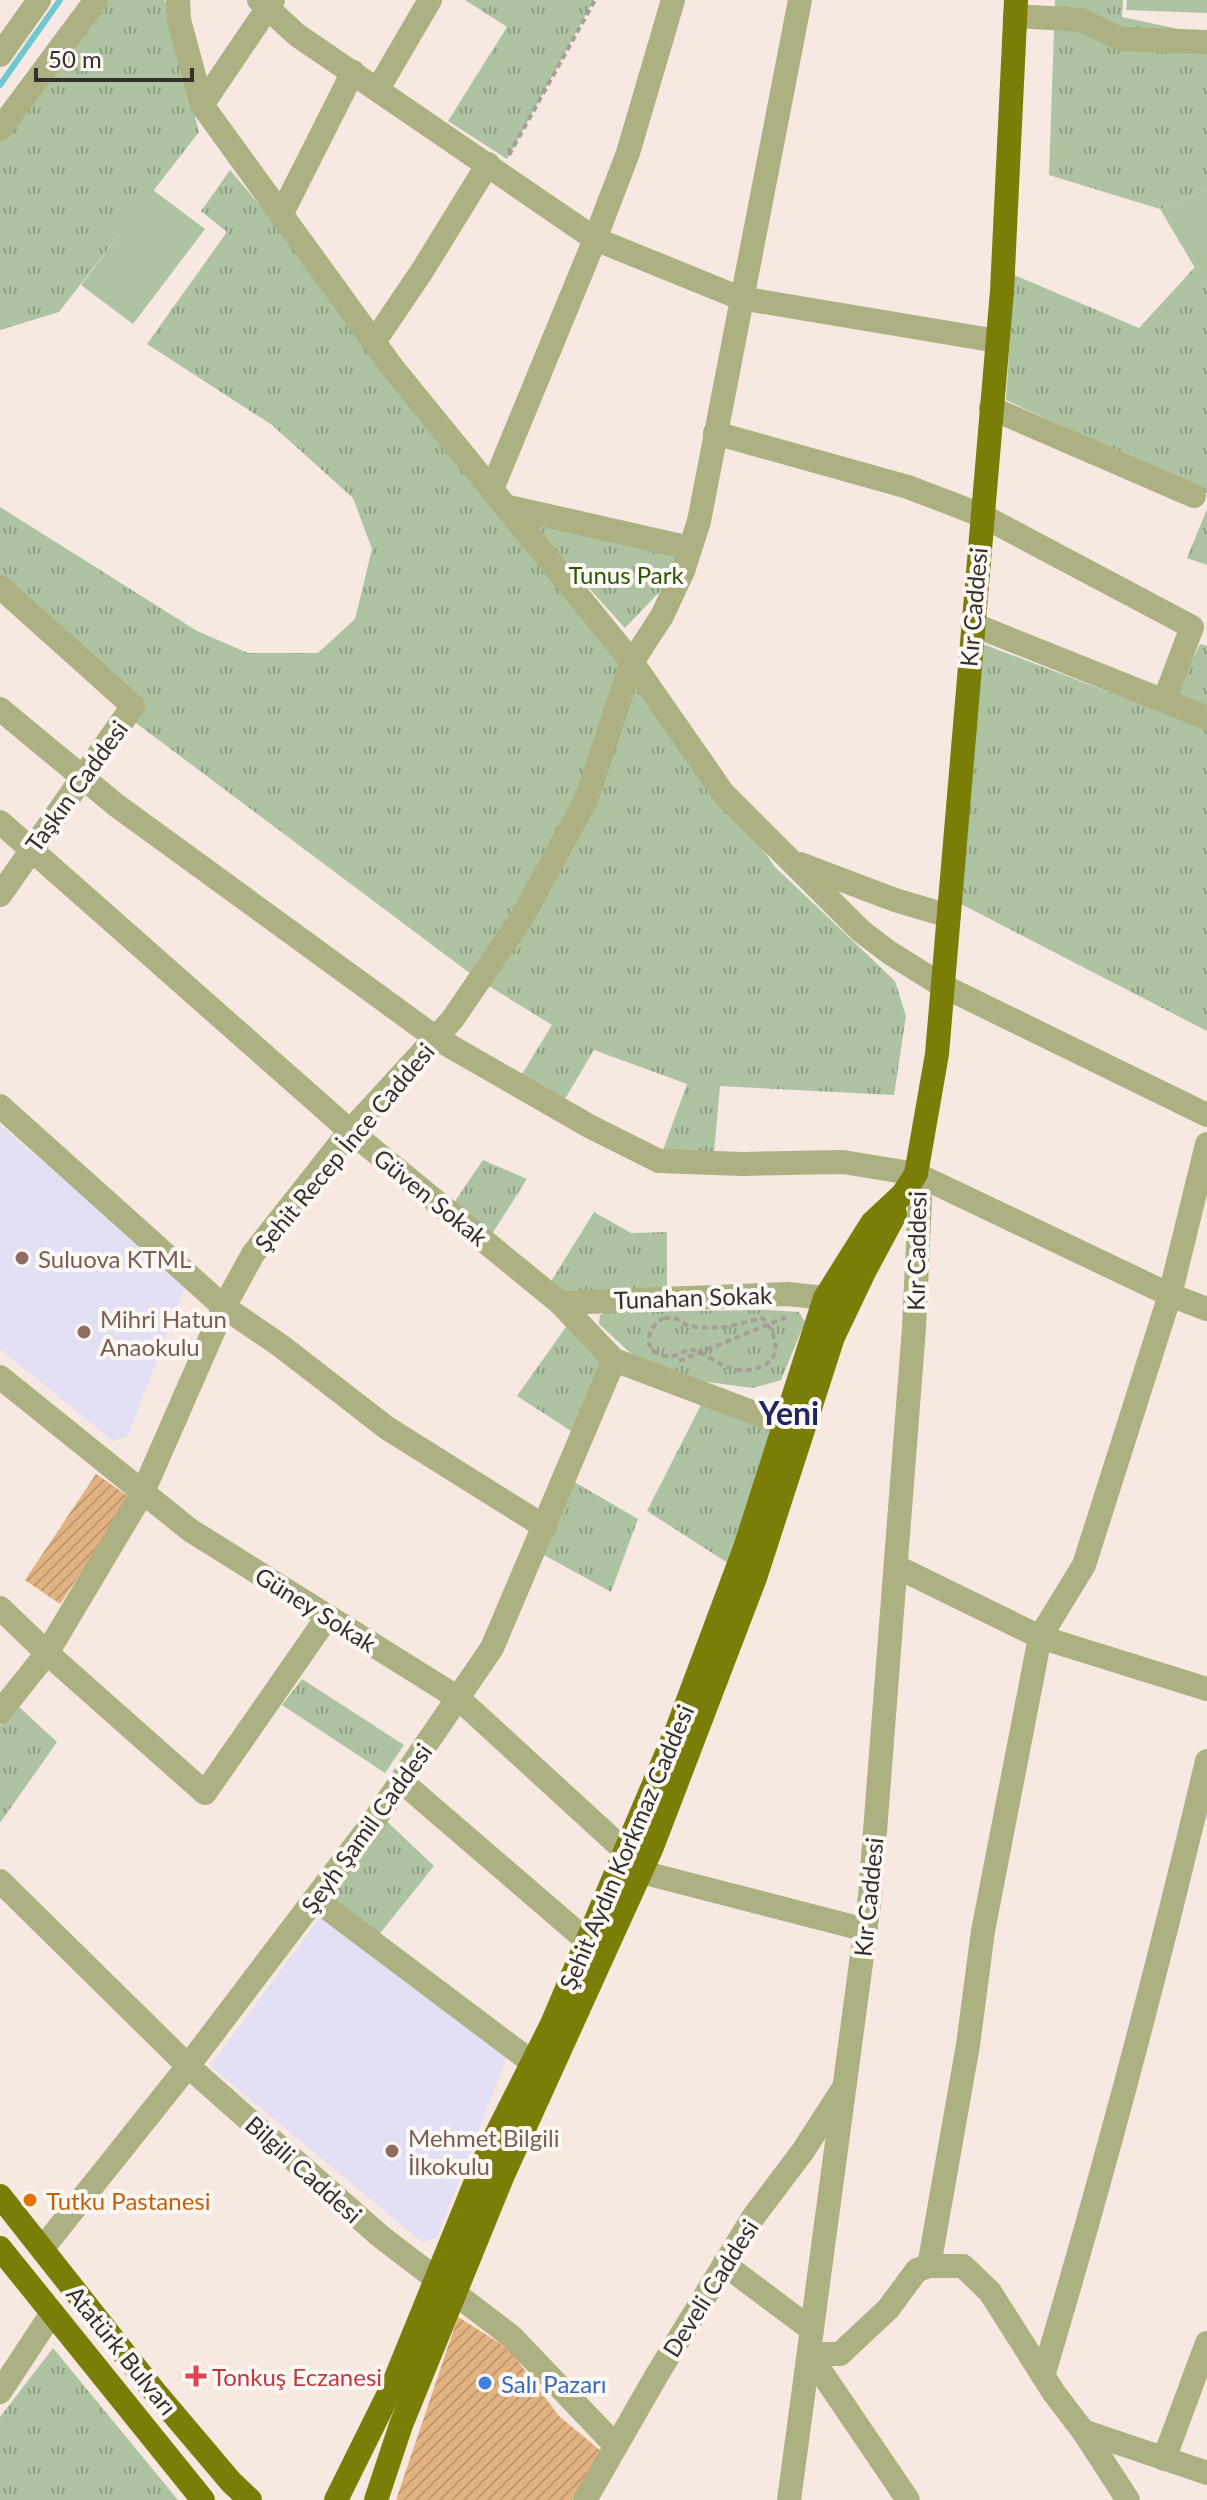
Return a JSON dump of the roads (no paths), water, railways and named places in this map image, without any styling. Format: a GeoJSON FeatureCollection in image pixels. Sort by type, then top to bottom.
{"type":"FeatureCollection","features":[{"type":"Feature","properties":{"kind":"main road","name":"Kır Caddesi"},"geometry":{"type":"LineString","coordinates":[[910,1184],[937,1054],[997,341],[1016,8]]}},
{"type":"Feature","properties":{"kind":"main road","name":"Şehit Aydın Korkmaz Caddesi"},"geometry":{"type":"LineString","coordinates":[[376,2500],[490,2147],[552,2024],[678,1727],[745,1548],[825,1298],[872,1223],[910,1184]]}},
{"type":"Feature","properties":{"kind":"main road","name":"Şehit Aydın Korkmaz Caddesi"},"geometry":{"type":"LineString","coordinates":[[336,2500],[503,2175],[641,1872],[749,1596],[833,1337],[910,1184]]}},
{"type":"Feature","properties":{"kind":"main road","name":"Atatürk Bulvarı"},"geometry":{"type":"LineString","coordinates":[[0,2196],[154,2391],[250,2500]]}},
{"type":"Feature","properties":{"kind":"main road","name":"Atatürk Bulvarı"},"geometry":{"type":"LineString","coordinates":[[0,2248],[203,2500]]}},
{"type":"Feature","properties":{"kind":"street"},"geometry":{"type":"LineString","coordinates":[[0,55],[39,0]]}},
{"type":"Feature","properties":{"kind":"street"},"geometry":{"type":"LineString","coordinates":[[0,129],[96,0]]}},
{"type":"Feature","properties":{"kind":"street"},"geometry":{"type":"LineString","coordinates":[[178,0],[179,20],[202,105],[374,342],[632,662],[723,793],[861,931],[899,959],[943,986],[1207,1115]]}},
{"type":"Feature","properties":{"kind":"street"},"geometry":{"type":"LineString","coordinates":[[378,89],[430,0]]}},
{"type":"Feature","properties":{"kind":"street"},"geometry":{"type":"LineString","coordinates":[[498,497],[628,153],[673,0]]}},
{"type":"Feature","properties":{"kind":"street","name":"Şehit Recep İnce Caddesi"},"geometry":{"type":"LineString","coordinates":[[0,1712],[47,1653],[143,1492],[224,1307],[253,1254],[350,1131],[452,1020],[521,919],[586,800],[632,662],[662,616],[699,521],[800,0]]}},
{"type":"Feature","properties":{"kind":"street"},"geometry":{"type":"LineString","coordinates":[[202,105],[266,3],[297,35],[595,239],[740,298],[997,341]]}},
{"type":"Feature","properties":{"kind":"street"},"geometry":{"type":"LineString","coordinates":[[1016,8],[1081,20],[1121,39],[1207,42]]}},
{"type":"Feature","properties":{"kind":"street"},"geometry":{"type":"LineString","coordinates":[[281,215],[353,72]]}},
{"type":"Feature","properties":{"kind":"street"},"geometry":{"type":"LineString","coordinates":[[374,342],[493,168]]}},
{"type":"Feature","properties":{"kind":"street"},"geometry":{"type":"LineString","coordinates":[[991,408],[1194,496]]}},
{"type":"Feature","properties":{"kind":"street"},"geometry":{"type":"LineString","coordinates":[[715,433],[908,487],[981,515],[1192,627],[1164,701]]}},
{"type":"Feature","properties":{"kind":"street"},"geometry":{"type":"LineString","coordinates":[[498,497],[690,548]]}},
{"type":"Feature","properties":{"kind":"street","name":"Taşkın Caddesi"},"geometry":{"type":"LineString","coordinates":[[0,587],[133,706],[0,895]]}},
{"type":"Feature","properties":{"kind":"street"},"geometry":{"type":"LineString","coordinates":[[972,624],[1207,718]]}},
{"type":"Feature","properties":{"kind":"street"},"geometry":{"type":"LineString","coordinates":[[0,709],[81,778],[436,1038],[589,1126],[659,1161],[743,1164],[843,1162],[910,1184],[1207,1309]]}},
{"type":"Feature","properties":{"kind":"street","name":"Güven Sokak"},"geometry":{"type":"LineString","coordinates":[[0,822],[350,1131],[560,1303],[614,1360],[784,1424]]}},
{"type":"Feature","properties":{"kind":"street"},"geometry":{"type":"LineString","coordinates":[[795,862],[895,900],[949,916]]}},
{"type":"Feature","properties":{"kind":"street"},"geometry":{"type":"LineString","coordinates":[[0,1106],[224,1307],[281,1346],[387,1428],[545,1527]]}},
{"type":"Feature","properties":{"kind":"street"},"geometry":{"type":"LineString","coordinates":[[929,2266],[968,2045],[983,1931],[1040,1637],[1084,1565],[1170,1295],[1207,1144]]}},
{"type":"Feature","properties":{"kind":"street","name":"Kır Caddesi"},"geometry":{"type":"LineString","coordinates":[[789,2500],[866,1930],[914,1328],[920,1200],[910,1184]]}},
{"type":"Feature","properties":{"kind":"street","name":"Tunahan Sokak"},"geometry":{"type":"LineString","coordinates":[[560,1303],[794,1294],[825,1298]]}},
{"type":"Feature","properties":{"kind":"street","name":"Şeyh Şamil Caddesi"},"geometry":{"type":"LineString","coordinates":[[42,2249],[188,2066],[315,1899],[492,1648],[614,1360]]}},
{"type":"Feature","properties":{"kind":"street","name":"Güney Sokak"},"geometry":{"type":"LineString","coordinates":[[0,1377],[190,1530],[458,1698],[625,1851]]}},
{"type":"Feature","properties":{"kind":"street"},"geometry":{"type":"LineString","coordinates":[[897,1567],[1040,1637],[1207,1689]]}},
{"type":"Feature","properties":{"kind":"street"},"geometry":{"type":"LineString","coordinates":[[0,1608],[205,1793],[328,1616]]}},
{"type":"Feature","properties":{"kind":"street"},"geometry":{"type":"LineString","coordinates":[[1043,2376],[1086,2232],[1158,1966],[1207,1761]]}},
{"type":"Feature","properties":{"kind":"street"},"geometry":{"type":"LineString","coordinates":[[401,1781],[587,1941]]}},
{"type":"Feature","properties":{"kind":"street"},"geometry":{"type":"LineString","coordinates":[[641,1872],[866,1930]]}},
{"type":"Feature","properties":{"kind":"street","name":"Bilgili Caddesi"},"geometry":{"type":"LineString","coordinates":[[0,1881],[188,2066],[380,2236],[512,2337],[616,2446]]}},
{"type":"Feature","properties":{"kind":"street"},"geometry":{"type":"LineString","coordinates":[[315,1899],[533,2063]]}},
{"type":"Feature","properties":{"kind":"street","name":"Develi Caddesi"},"geometry":{"type":"LineString","coordinates":[[595,2496],[616,2446],[724,2264],[847,2084]]}},
{"type":"Feature","properties":{"kind":"street"},"geometry":{"type":"LineString","coordinates":[[724,2264],[810,2342],[908,2500]]}},
{"type":"Feature","properties":{"kind":"street"},"geometry":{"type":"LineString","coordinates":[[810,2342],[840,2354],[888,2309],[917,2270],[929,2266],[963,2266],[990,2292],[1128,2500]]}},
{"type":"Feature","properties":{"kind":"street"},"geometry":{"type":"LineString","coordinates":[[0,2392],[52,2313]]}},
{"type":"Feature","properties":{"kind":"street"},"geometry":{"type":"LineString","coordinates":[[1164,2459],[1207,2343]]}},
{"type":"Feature","properties":{"kind":"street"},"geometry":{"type":"LineString","coordinates":[[1083,2431],[1207,2473]]}},
{"type":"Feature","properties":{"kind":"waterway"},"geometry":{"type":"LineString","coordinates":[[0,85],[60,0]]}},
{"type":"Feature","properties":{"kind":"place","name":"Suluova KTML"},"geometry":{"type":"Point","coordinates":[22,1258]}},
{"type":"Feature","properties":{"kind":"place","name":"Mihri Hatun Anaokulu"},"geometry":{"type":"Point","coordinates":[84,1332]}},
{"type":"Feature","properties":{"kind":"place","name":"Mehmet Bilgili İlkokulu"},"geometry":{"type":"Point","coordinates":[392,2151]}},
{"type":"Feature","properties":{"kind":"place","name":"Tutku Pastanesi"},"geometry":{"type":"Point","coordinates":[30,2200]}},
{"type":"Feature","properties":{"kind":"place","name":"Tonkuş Eczanesi"},"geometry":{"type":"Point","coordinates":[196,2376]}},
{"type":"Feature","properties":{"kind":"place","name":"Salı Pazarı"},"geometry":{"type":"Point","coordinates":[485,2383]}},
{"type":"Feature","properties":{"kind":"district","name":"Yeni"},"geometry":{"type":"Point","coordinates":[789,1412]}},
{"type":"Feature","properties":{"kind":"park label","name":"Tunus Park"},"geometry":{"type":"Point","coordinates":[626,574]}}]}
